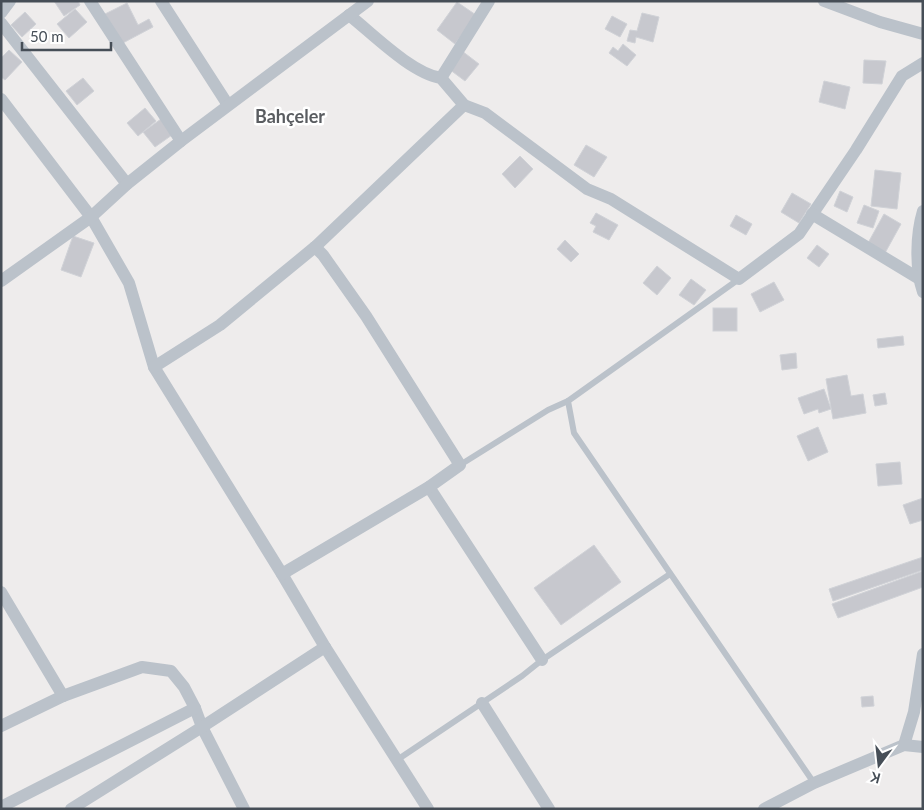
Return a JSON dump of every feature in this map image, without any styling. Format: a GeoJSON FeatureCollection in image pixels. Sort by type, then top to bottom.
{"type":"FeatureCollection","features":[{"type":"Feature","properties":{"kind":"street"},"geometry":{"type":"LineString","coordinates":[[1,13],[10,1]]}},
{"type":"Feature","properties":{"kind":"street"},"geometry":{"type":"LineString","coordinates":[[90,1],[181,141]]}},
{"type":"Feature","properties":{"kind":"street"},"geometry":{"type":"LineString","coordinates":[[161,1],[228,105]]}},
{"type":"Feature","properties":{"kind":"street"},"geometry":{"type":"LineString","coordinates":[[1,281],[91,218],[127,184],[181,141],[368,1]]}},
{"type":"Feature","properties":{"kind":"street"},"geometry":{"type":"LineString","coordinates":[[441,78],[489,1]]}},
{"type":"Feature","properties":{"kind":"street"},"geometry":{"type":"LineString","coordinates":[[824,1],[880,22],[923,34]]}},
{"type":"Feature","properties":{"kind":"street"},"geometry":{"type":"LineString","coordinates":[[349,15],[409,64],[433,77],[441,78],[464,105],[484,113],[587,190],[611,199],[739,278],[799,234],[856,150],[902,76],[923,63]]}},
{"type":"Feature","properties":{"kind":"street"},"geometry":{"type":"LineString","coordinates":[[1,23],[127,184]]}},
{"type":"Feature","properties":{"kind":"street"},"geometry":{"type":"LineString","coordinates":[[1,99],[91,218],[129,283],[154,367],[325,647],[428,809]]}},
{"type":"Feature","properties":{"kind":"street"},"geometry":{"type":"LineString","coordinates":[[154,367],[220,324],[315,247],[464,105]]}},
{"type":"Feature","properties":{"kind":"street"},"geometry":{"type":"LineString","coordinates":[[923,210],[919,224],[918,278],[923,292]]}},
{"type":"Feature","properties":{"kind":"street"},"geometry":{"type":"LineString","coordinates":[[812,214],[918,278]]}},
{"type":"Feature","properties":{"kind":"street"},"geometry":{"type":"LineString","coordinates":[[282,574],[429,487],[460,465],[366,316],[323,255],[315,247]]}},
{"type":"Feature","properties":{"kind":"street"},"geometry":{"type":"LineString","coordinates":[[429,487],[542,660]]}},
{"type":"Feature","properties":{"kind":"street"},"geometry":{"type":"LineString","coordinates":[[1,592],[63,696]]}},
{"type":"Feature","properties":{"kind":"street"},"geometry":{"type":"LineString","coordinates":[[71,809],[325,647]]}},
{"type":"Feature","properties":{"kind":"street"},"geometry":{"type":"LineString","coordinates":[[904,745],[914,712],[923,654]]}},
{"type":"Feature","properties":{"kind":"street"},"geometry":{"type":"LineString","coordinates":[[1,726],[63,696],[142,667],[171,671],[184,687],[202,727],[244,809]]}},
{"type":"Feature","properties":{"kind":"street"},"geometry":{"type":"LineString","coordinates":[[482,703],[549,809]]}},
{"type":"Feature","properties":{"kind":"street"},"geometry":{"type":"LineString","coordinates":[[1,806],[195,708]]}},
{"type":"Feature","properties":{"kind":"street"},"geometry":{"type":"LineString","coordinates":[[764,809],[814,783],[904,745],[923,747]]}},
{"type":"Feature","properties":{"kind":"lane"},"geometry":{"type":"LineString","coordinates":[[460,465],[548,410],[568,401],[739,278]]}},
{"type":"Feature","properties":{"kind":"lane"},"geometry":{"type":"LineString","coordinates":[[568,401],[574,433],[814,783]]}},
{"type":"Feature","properties":{"kind":"lane"},"geometry":{"type":"LineString","coordinates":[[398,760],[670,574]]}},
{"type":"Feature","properties":{"kind":"building"},"geometry":{"type":"Polygon","coordinates":[[[54,1],[78,1],[80,5],[64,16],[54,1]]]}},
{"type":"Feature","properties":{"kind":"building"},"geometry":{"type":"Polygon","coordinates":[[[457,2],[476,15],[455,44],[437,30],[457,2]]]}},
{"type":"Feature","properties":{"kind":"building"},"geometry":{"type":"Polygon","coordinates":[[[127,3],[138,25],[149,19],[153,27],[121,44],[105,14],[127,3]]]}},
{"type":"Feature","properties":{"kind":"building"},"geometry":{"type":"Polygon","coordinates":[[[75,9],[87,22],[69,38],[57,24],[75,9]]]}},
{"type":"Feature","properties":{"kind":"building"},"geometry":{"type":"Polygon","coordinates":[[[25,12],[36,24],[22,37],[11,25],[25,12]]]}},
{"type":"Feature","properties":{"kind":"building"},"geometry":{"type":"Polygon","coordinates":[[[642,13],[659,17],[653,42],[636,37],[635,43],[627,41],[630,30],[637,31],[642,13]]]}},
{"type":"Feature","properties":{"kind":"building"},"geometry":{"type":"Polygon","coordinates":[[[612,16],[627,24],[620,37],[605,29],[612,16]]]}},
{"type":"Feature","properties":{"kind":"building"},"geometry":{"type":"Polygon","coordinates":[[[623,44],[636,55],[627,66],[609,53],[613,47],[618,51],[623,44]]]}},
{"type":"Feature","properties":{"kind":"building"},"geometry":{"type":"Polygon","coordinates":[[[9,50],[22,62],[5,80],[1,77],[1,58],[9,50]]]}},
{"type":"Feature","properties":{"kind":"building"},"geometry":{"type":"Polygon","coordinates":[[[462,51],[479,64],[465,81],[449,69],[462,51]]]}},
{"type":"Feature","properties":{"kind":"building"},"geometry":{"type":"Polygon","coordinates":[[[864,60],[886,61],[882,84],[863,83],[864,60]]]}},
{"type":"Feature","properties":{"kind":"building"},"geometry":{"type":"Polygon","coordinates":[[[83,78],[94,91],[77,105],[66,91],[83,78]]]}},
{"type":"Feature","properties":{"kind":"building"},"geometry":{"type":"Polygon","coordinates":[[[824,81],[850,87],[845,109],[819,102],[824,81]]]}},
{"type":"Feature","properties":{"kind":"building"},"geometry":{"type":"Polygon","coordinates":[[[145,108],[156,121],[138,136],[127,123],[145,108]]]}},
{"type":"Feature","properties":{"kind":"building"},"geometry":{"type":"Polygon","coordinates":[[[161,119],[172,135],[155,147],[143,132],[161,119]]]}},
{"type":"Feature","properties":{"kind":"building"},"geometry":{"type":"Polygon","coordinates":[[[586,145],[607,157],[594,177],[574,165],[586,145]]]}},
{"type":"Feature","properties":{"kind":"building"},"geometry":{"type":"Polygon","coordinates":[[[520,156],[533,169],[515,188],[502,174],[520,156]]]}},
{"type":"Feature","properties":{"kind":"building"},"geometry":{"type":"Polygon","coordinates":[[[875,170],[901,173],[897,209],[871,206],[875,170]]]}},
{"type":"Feature","properties":{"kind":"building"},"geometry":{"type":"Polygon","coordinates":[[[840,191],[853,197],[847,212],[834,206],[840,191]]]}},
{"type":"Feature","properties":{"kind":"building"},"geometry":{"type":"Polygon","coordinates":[[[792,193],[811,204],[799,223],[781,212],[792,193]]]}},
{"type":"Feature","properties":{"kind":"building"},"geometry":{"type":"Polygon","coordinates":[[[864,205],[879,211],[873,228],[857,223],[864,205]]]}},
{"type":"Feature","properties":{"kind":"building"},"geometry":{"type":"Polygon","coordinates":[[[596,213],[618,225],[609,240],[593,232],[596,226],[590,223],[596,213]]]}},
{"type":"Feature","properties":{"kind":"building"},"geometry":{"type":"Polygon","coordinates":[[[884,214],[901,224],[885,253],[868,243],[884,214]]]}},
{"type":"Feature","properties":{"kind":"building"},"geometry":{"type":"Polygon","coordinates":[[[736,215],[752,224],[746,235],[730,226],[736,215]]]}},
{"type":"Feature","properties":{"kind":"building"},"geometry":{"type":"Polygon","coordinates":[[[73,236],[94,243],[81,277],[61,270],[73,236]]]}},
{"type":"Feature","properties":{"kind":"building"},"geometry":{"type":"Polygon","coordinates":[[[565,240],[579,254],[571,262],[557,249],[565,240]]]}},
{"type":"Feature","properties":{"kind":"building"},"geometry":{"type":"Polygon","coordinates":[[[817,245],[829,254],[819,267],[807,258],[817,245]]]}},
{"type":"Feature","properties":{"kind":"building"},"geometry":{"type":"Polygon","coordinates":[[[657,266],[671,278],[657,295],[643,283],[657,266]]]}},
{"type":"Feature","properties":{"kind":"building"},"geometry":{"type":"Polygon","coordinates":[[[691,279],[706,290],[694,305],[679,295],[691,279]]]}},
{"type":"Feature","properties":{"kind":"building"},"geometry":{"type":"Polygon","coordinates":[[[774,282],[784,300],[760,312],[751,294],[774,282]]]}},
{"type":"Feature","properties":{"kind":"building"},"geometry":{"type":"Polygon","coordinates":[[[713,308],[737,308],[737,331],[713,331],[713,308]]]}},
{"type":"Feature","properties":{"kind":"building"},"geometry":{"type":"Polygon","coordinates":[[[903,336],[904,345],[878,348],[877,339],[903,336]]]}},
{"type":"Feature","properties":{"kind":"building"},"geometry":{"type":"Polygon","coordinates":[[[796,353],[797,368],[782,370],[780,355],[796,353]]]}},
{"type":"Feature","properties":{"kind":"building"},"geometry":{"type":"Polygon","coordinates":[[[847,375],[851,396],[863,394],[866,413],[833,419],[826,379],[847,375]]]}},
{"type":"Feature","properties":{"kind":"building"},"geometry":{"type":"Polygon","coordinates":[[[824,389],[831,409],[819,413],[818,409],[804,414],[798,398],[824,389]]]}},
{"type":"Feature","properties":{"kind":"building"},"geometry":{"type":"Polygon","coordinates":[[[885,393],[887,404],[875,406],[873,395],[885,393]]]}},
{"type":"Feature","properties":{"kind":"building"},"geometry":{"type":"Polygon","coordinates":[[[818,427],[828,452],[808,461],[797,436],[818,427]]]}},
{"type":"Feature","properties":{"kind":"building"},"geometry":{"type":"Polygon","coordinates":[[[900,462],[902,484],[878,486],[876,464],[900,462]]]}},
{"type":"Feature","properties":{"kind":"building"},"geometry":{"type":"Polygon","coordinates":[[[923,498],[923,520],[910,524],[903,505],[923,498]]]}},
{"type":"Feature","properties":{"kind":"building"},"geometry":{"type":"Polygon","coordinates":[[[594,545],[621,582],[561,625],[534,588],[594,545]]]}},
{"type":"Feature","properties":{"kind":"building"},"geometry":{"type":"Polygon","coordinates":[[[923,557],[923,570],[833,601],[829,589],[923,557]]]}},
{"type":"Feature","properties":{"kind":"building"},"geometry":{"type":"Polygon","coordinates":[[[923,571],[923,587],[838,618],[832,604],[923,571]]]}},
{"type":"Feature","properties":{"kind":"building"},"geometry":{"type":"Polygon","coordinates":[[[873,696],[874,706],[862,707],[861,697],[873,696]]]}},
{"type":"Feature","properties":{"kind":"district","name":"Bahçeler"},"geometry":{"type":"Point","coordinates":[290,116]}}]}
